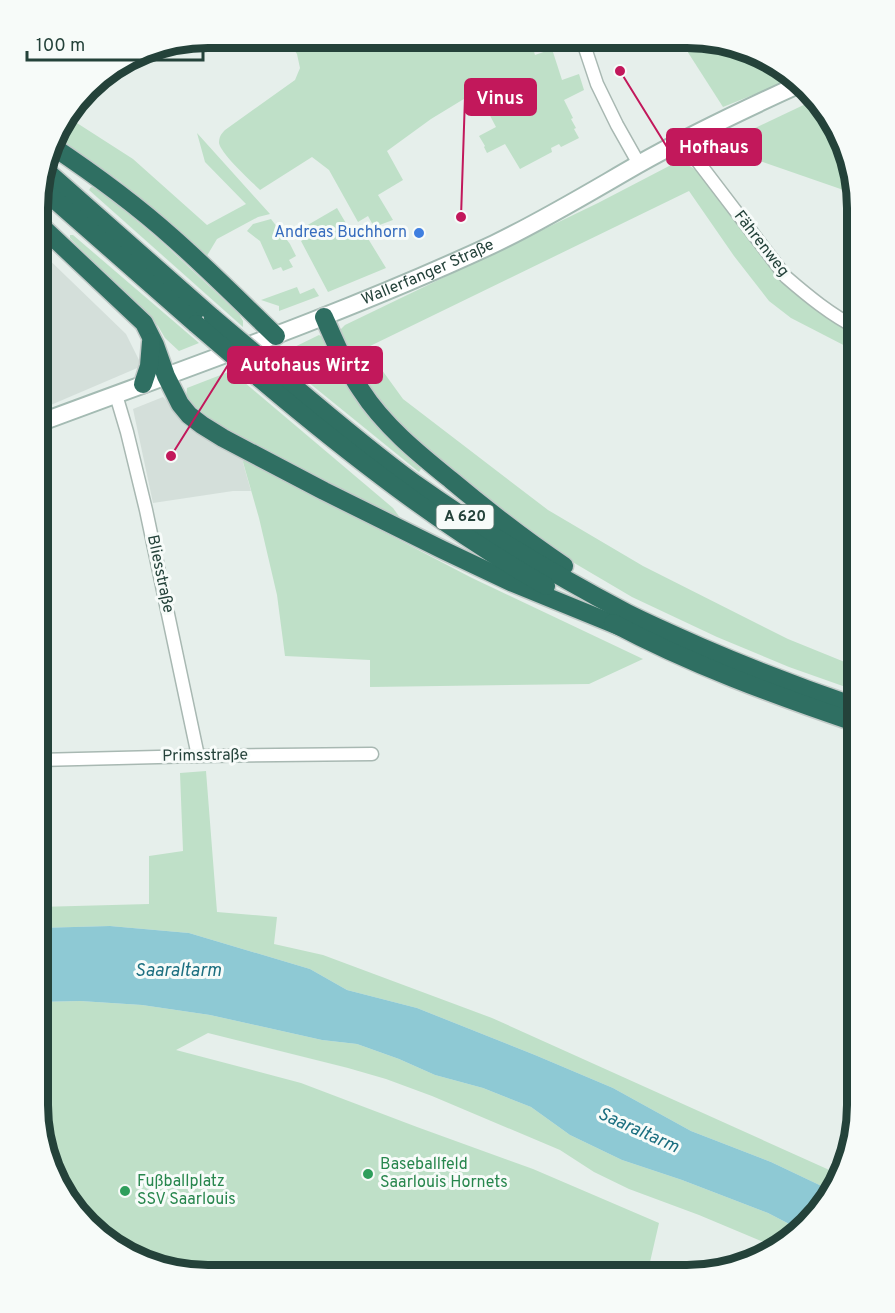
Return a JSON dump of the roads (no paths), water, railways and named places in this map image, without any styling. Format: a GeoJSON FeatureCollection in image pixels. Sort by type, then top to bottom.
{"type":"FeatureCollection","features":[{"type":"Feature","properties":{"kind":"highway"},"geometry":{"type":"LineString","coordinates":[[58,151],[172,237],[276,336]]}},
{"type":"Feature","properties":{"kind":"highway","name":"A 620"},"geometry":{"type":"LineString","coordinates":[[51,176],[205,321],[260,378],[318,429],[440,520],[512,567],[621,627],[746,683],[847,719]]}},
{"type":"Feature","properties":{"kind":"highway","name":"A 620"},"geometry":{"type":"LineString","coordinates":[[49,194],[205,321],[277,372],[379,456],[448,506],[519,552],[629,614],[672,634],[752,669],[847,703]]}},
{"type":"Feature","properties":{"kind":"highway"},"geometry":{"type":"LineString","coordinates":[[48,232],[144,323],[166,376],[180,404],[189,415],[224,438],[453,555],[513,583],[621,627]]}},
{"type":"Feature","properties":{"kind":"highway"},"geometry":{"type":"LineString","coordinates":[[324,317],[361,391],[377,412],[416,451],[518,534],[672,634]]}},
{"type":"Feature","properties":{"kind":"highway"},"geometry":{"type":"LineString","coordinates":[[143,384],[150,360],[150,334]]}},
{"type":"Feature","properties":{"kind":"main road","name":"Wallerfanger Straße"},"geometry":{"type":"LineString","coordinates":[[48,420],[276,336],[494,244],[579,200],[639,164],[715,124],[792,88]]}},
{"type":"Feature","properties":{"kind":"street"},"geometry":{"type":"LineString","coordinates":[[585,48],[597,84],[639,164]]}},
{"type":"Feature","properties":{"kind":"street","name":"Fährenweg"},"geometry":{"type":"LineString","coordinates":[[682,142],[786,277],[827,310],[847,322]]}},
{"type":"Feature","properties":{"kind":"street","name":"Bliesstraße"},"geometry":{"type":"LineString","coordinates":[[116,394],[128,432],[146,510],[198,756]]}},
{"type":"Feature","properties":{"kind":"street","name":"Primsstraße"},"geometry":{"type":"LineString","coordinates":[[48,760],[372,754]]}},
{"type":"Feature","properties":{"kind":"water","name":"Saaraltarm"},"geometry":{"type":"Polygon","coordinates":[[[110,926],[189,933],[310,969],[347,990],[417,1008],[613,1088],[691,1131],[771,1162],[824,1187],[807,1211],[792,1226],[768,1213],[622,1160],[570,1135],[531,1107],[483,1088],[435,1075],[357,1044],[322,1040],[210,1015],[142,1005],[80,1001],[48,1002],[48,928],[110,926]]]}},
{"type":"Feature","properties":{"kind":"place","name":"Hofhaus"},"geometry":{"type":"Point","coordinates":[620,71]}},
{"type":"Feature","properties":{"kind":"place","name":"Vinus"},"geometry":{"type":"Point","coordinates":[461,217]}},
{"type":"Feature","properties":{"kind":"place","name":"Andreas Buchhorn"},"geometry":{"type":"Point","coordinates":[419,233]}},
{"type":"Feature","properties":{"kind":"place","name":"Autohaus Wirtz"},"geometry":{"type":"Point","coordinates":[171,456]}},
{"type":"Feature","properties":{"kind":"place","name":"Baseballfeld Saarlouis Hornets"},"geometry":{"type":"Point","coordinates":[368,1174]}},
{"type":"Feature","properties":{"kind":"place","name":"Fußballplatz SSV Saarlouis"},"geometry":{"type":"Point","coordinates":[125,1191]}}]}
